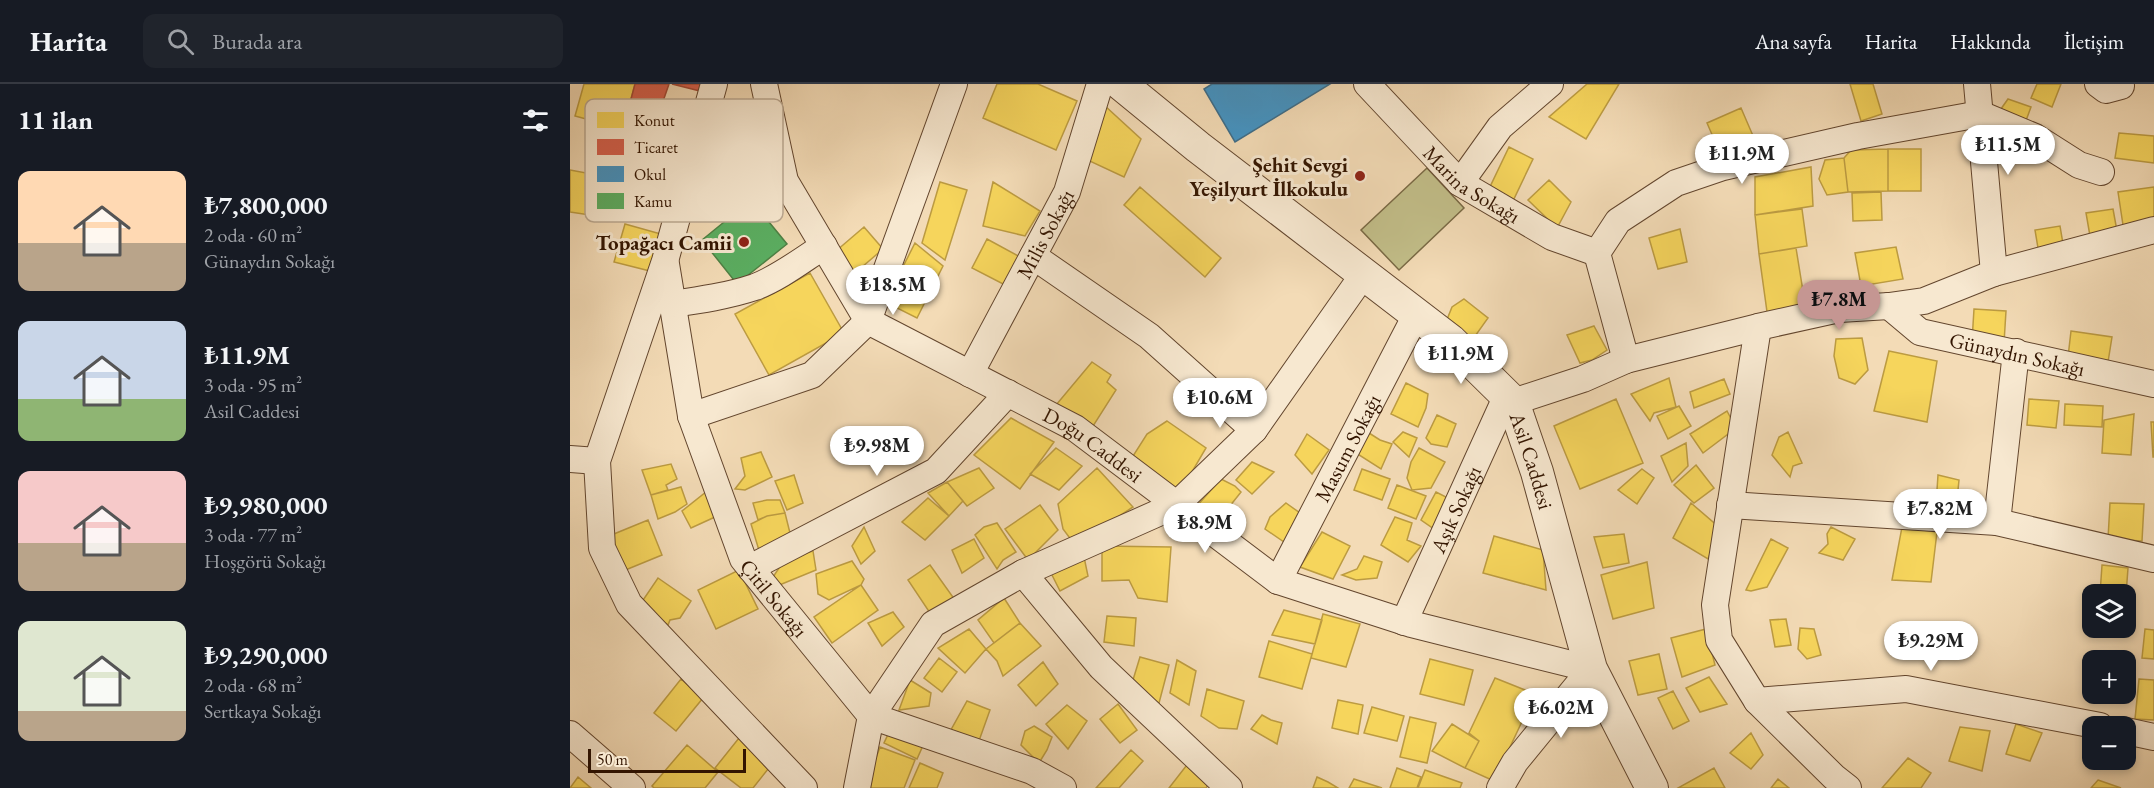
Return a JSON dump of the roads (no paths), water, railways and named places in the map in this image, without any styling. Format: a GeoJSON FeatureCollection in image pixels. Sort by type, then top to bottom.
{"type":"FeatureCollection","features":[{"type":"Feature","properties":{"kind":"street"},"geometry":{"type":"LineString","coordinates":[[710,99],[714,84]]}},
{"type":"Feature","properties":{"kind":"street"},"geometry":{"type":"LineString","coordinates":[[764,84],[767,99]]}},
{"type":"Feature","properties":{"kind":"street"},"geometry":{"type":"LineString","coordinates":[[691,416],[812,375],[868,321],[954,84]]}},
{"type":"Feature","properties":{"kind":"street","name":"Milis Sokağı"},"geometry":{"type":"LineString","coordinates":[[970,374],[1067,192],[1100,84]]}},
{"type":"Feature","properties":{"kind":"street","name":"Asil Caddesi"},"geometry":{"type":"LineString","coordinates":[[1121,84],[1157,115],[1451,341],[1510,398],[1537,472],[1591,669],[1652,788]]}},
{"type":"Feature","properties":{"kind":"street","name":"Marina Sokağı"},"geometry":{"type":"LineString","coordinates":[[1367,84],[1460,183],[1552,237],[1597,253]]}},
{"type":"Feature","properties":{"kind":"street"},"geometry":{"type":"LineString","coordinates":[[1460,183],[1500,127],[1550,84]]}},
{"type":"Feature","properties":{"kind":"street"},"geometry":{"type":"LineString","coordinates":[[1977,84],[1994,273]]}},
{"type":"Feature","properties":{"kind":"street"},"geometry":{"type":"LineString","coordinates":[[1626,360],[1597,253],[1618,221],[1676,183],[1723,167],[1858,136],[1980,114],[2035,137],[2079,165],[2101,172]]}},
{"type":"Feature","properties":{"kind":"street"},"geometry":{"type":"LineString","coordinates":[[783,172],[785,181],[868,321]]}},
{"type":"Feature","properties":{"kind":"street"},"geometry":{"type":"LineString","coordinates":[[676,222],[665,261],[597,461],[602,548],[629,604],[804,788]]}},
{"type":"Feature","properties":{"kind":"street"},"geometry":{"type":"LineString","coordinates":[[1510,398],[1583,379],[1626,360],[1758,327],[1839,309],[1924,302],[1994,273],[2154,230]]}},
{"type":"Feature","properties":{"kind":"street"},"geometry":{"type":"LineString","coordinates":[[672,304],[718,297],[757,286],[824,246]]}},
{"type":"Feature","properties":{"kind":"street"},"geometry":{"type":"LineString","coordinates":[[1033,256],[1149,336],[1254,430]]}},
{"type":"Feature","properties":{"kind":"street","name":"Çitil Sokağı"},"geometry":{"type":"LineString","coordinates":[[665,261],[691,416],[743,559],[871,716]]}},
{"type":"Feature","properties":{"kind":"street"},"geometry":{"type":"LineString","coordinates":[[857,788],[871,716],[933,624],[1023,573],[1176,505],[1254,430],[1363,275]]}},
{"type":"Feature","properties":{"kind":"street","name":"Günaydın Sokağı"},"geometry":{"type":"LineString","coordinates":[[1889,306],[1920,332],[2154,384]]}},
{"type":"Feature","properties":{"kind":"street","name":"Masum Sokağı"},"geometry":{"type":"LineString","coordinates":[[1278,581],[1416,315]]}},
{"type":"Feature","properties":{"kind":"street","name":"Doğu Caddesi"},"geometry":{"type":"LineString","coordinates":[[868,321],[1075,428],[1278,581],[1404,622],[1591,669]]}},
{"type":"Feature","properties":{"kind":"street"},"geometry":{"type":"LineString","coordinates":[[1758,327],[1715,605],[1719,640],[1758,701],[1834,777],[1848,788]]}},
{"type":"Feature","properties":{"kind":"street"},"geometry":{"type":"LineString","coordinates":[[1997,522],[2016,352]]}},
{"type":"Feature","properties":{"kind":"street"},"geometry":{"type":"LineString","coordinates":[[750,568],[936,471],[1008,393]]}},
{"type":"Feature","properties":{"kind":"street","name":"Aşık Sokağı"},"geometry":{"type":"LineString","coordinates":[[1404,622],[1510,398]]}},
{"type":"Feature","properties":{"kind":"street"},"geometry":{"type":"LineString","coordinates":[[570,459],[597,461]]}},
{"type":"Feature","properties":{"kind":"street"},"geometry":{"type":"LineString","coordinates":[[1730,505],[1997,522],[2154,559]]}},
{"type":"Feature","properties":{"kind":"street"},"geometry":{"type":"LineString","coordinates":[[1023,573],[1101,667],[1229,788]]}},
{"type":"Feature","properties":{"kind":"street"},"geometry":{"type":"LineString","coordinates":[[1500,788],[1515,762],[1591,669]]}},
{"type":"Feature","properties":{"kind":"street"},"geometry":{"type":"LineString","coordinates":[[1758,701],[1906,689],[2082,723]]}},
{"type":"Feature","properties":{"kind":"street"},"geometry":{"type":"LineString","coordinates":[[871,716],[1032,771],[1063,788]]}},
{"type":"Feature","properties":{"kind":"street"},"geometry":{"type":"LineString","coordinates":[[2136,733],[2154,737]]}},
{"type":"Feature","properties":{"kind":"street"},"geometry":{"type":"LineString","coordinates":[[570,734],[632,788]]}},
{"type":"Feature","properties":{"kind":"place","name":"Şehit Sevgi Yeşilyurt İlkokulu"},"geometry":{"type":"Point","coordinates":[1360,176]}},
{"type":"Feature","properties":{"kind":"place","name":"Topağacı Camii"},"geometry":{"type":"Point","coordinates":[744,242]}}]}
